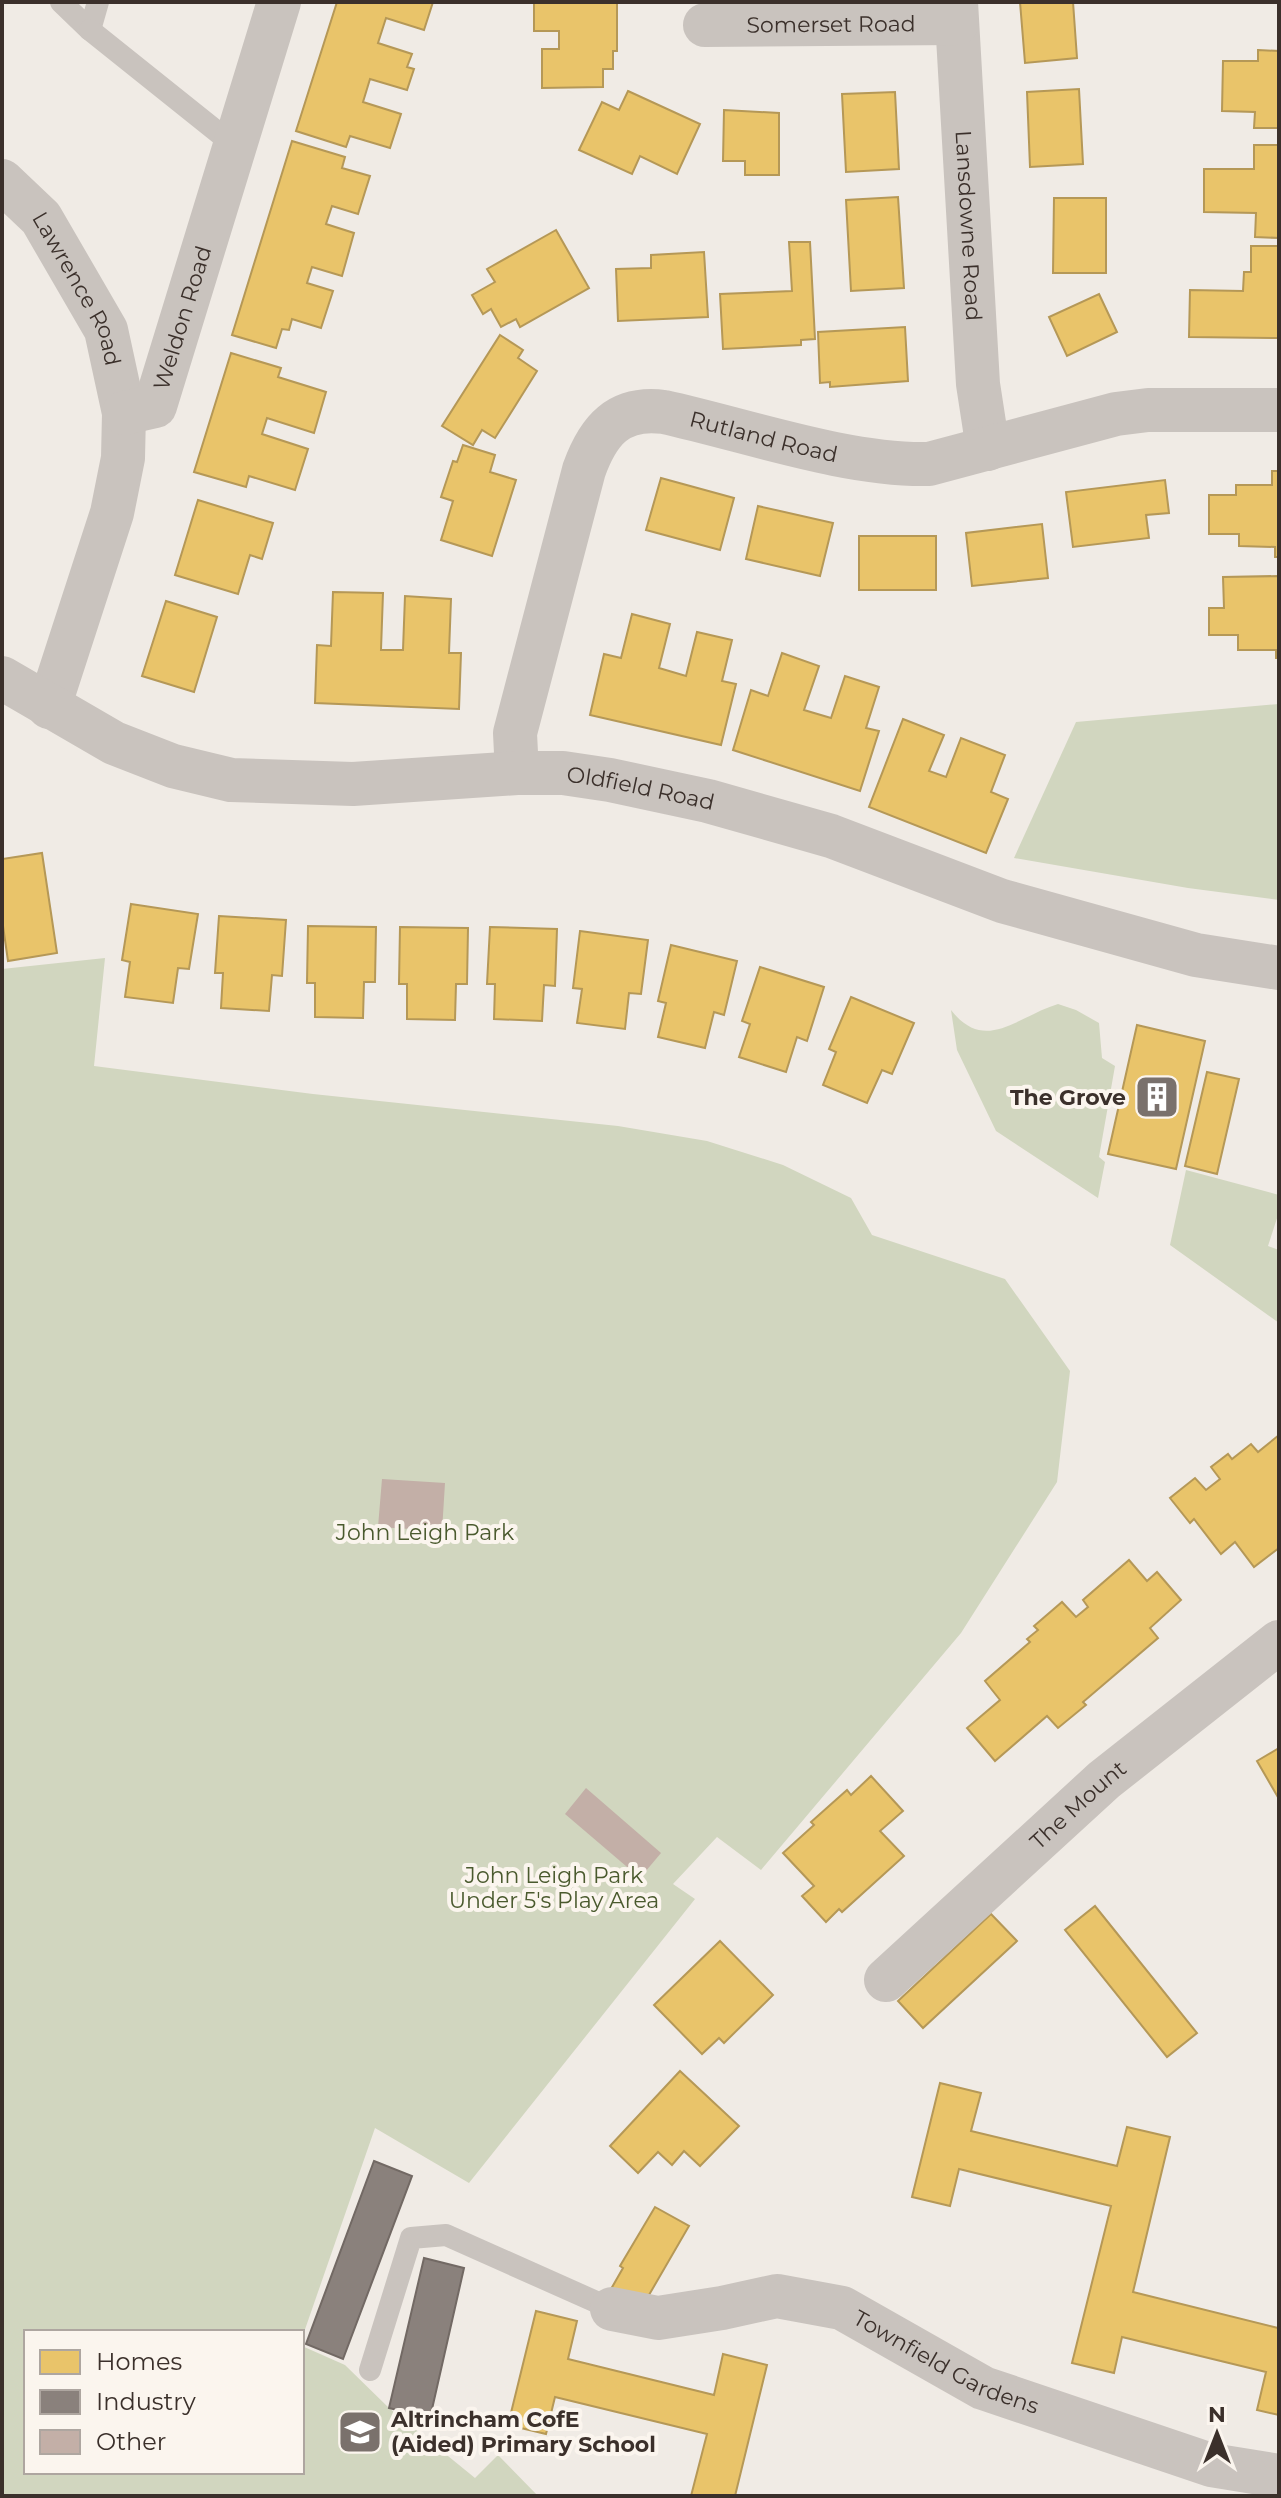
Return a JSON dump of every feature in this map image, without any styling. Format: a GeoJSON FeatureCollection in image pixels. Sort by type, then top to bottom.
{"type":"FeatureCollection","features":[{"type":"Feature","properties":{"kind":"street","name":"Weldon Road"},"geometry":{"type":"LineString","coordinates":[[124,413],[155,406],[279,2]]}},
{"type":"Feature","properties":{"kind":"street","name":"Somerset Road"},"geometry":{"type":"LineString","coordinates":[[705,25],[956,12]]}},
{"type":"Feature","properties":{"kind":"street","name":"Lansdowne Road"},"geometry":{"type":"LineString","coordinates":[[956,12],[978,384],[988,449]]}},
{"type":"Feature","properties":{"kind":"street","name":"Lawrence Road"},"geometry":{"type":"LineString","coordinates":[[2,181],[41,218],[106,330],[124,413]]}},
{"type":"Feature","properties":{"kind":"street","name":"Rutland Road"},"geometry":{"type":"LineString","coordinates":[[517,773],[515,733],[584,470],[594,443],[605,429],[618,420],[640,412],[664,412],[808,446],[900,464],[929,464],[1116,414],[1148,410],[1279,410]]}},
{"type":"Feature","properties":{"kind":"street"},"geometry":{"type":"LineString","coordinates":[[49,707],[112,513],[123,458],[124,413]]}},
{"type":"Feature","properties":{"kind":"street","name":"Oldfield Road"},"geometry":{"type":"LineString","coordinates":[[2,678],[114,743],[173,766],[231,780],[353,784],[517,773],[563,773],[610,780],[708,801],[831,836],[1002,901],[1196,955],[1279,968]]}},
{"type":"Feature","properties":{"kind":"street","name":"The Mount"},"geometry":{"type":"LineString","coordinates":[[886,1980],[1104,1780],[1279,1642]]}},
{"type":"Feature","properties":{"kind":"street","name":"Townfield Gardens"},"geometry":{"type":"LineString","coordinates":[[612,2309],[658,2318],[777,2296],[842,2308],[983,2388],[1211,2465],[1279,2476]]}},
{"type":"Feature","properties":{"kind":"lane"},"geometry":{"type":"LineString","coordinates":[[61,2],[90,30],[235,146]]}},
{"type":"Feature","properties":{"kind":"lane"},"geometry":{"type":"LineString","coordinates":[[90,30],[98,2]]}},
{"type":"Feature","properties":{"kind":"lane"},"geometry":{"type":"LineString","coordinates":[[370,2370],[411,2238],[446,2235],[612,2309]]}},
{"type":"Feature","properties":{"kind":"green space"},"geometry":{"type":"Polygon","coordinates":[[[1279,704],[1279,900],[1014,858],[1076,722],[1279,704]]]}},
{"type":"Feature","properties":{"kind":"green space","name":"John Leigh Park"},"geometry":{"type":"Polygon","coordinates":[[[105,958],[94,1066],[313,1094],[618,1126],[707,1141],[783,1165],[851,1198],[872,1235],[1005,1279],[1070,1371],[1057,1482],[961,1633],[761,1870],[717,1837],[673,1884],[695,1899],[469,2183],[375,2128],[304,2332],[24,2330],[24,2474],[304,2474],[304,2347],[345,2365],[389,2408],[475,2478],[498,2455],[538,2496],[2,2496],[2,969],[105,958]]]}},
{"type":"Feature","properties":{"kind":"green space"},"geometry":{"type":"Polygon","coordinates":[[[1058,1004],[1099,1023],[1102,1058],[1115,1066],[1099,1157],[1105,1162],[1098,1198],[996,1131],[957,1050],[951,1010],[964,1023],[989,1031],[1058,1004]]]}},
{"type":"Feature","properties":{"kind":"green space"},"geometry":{"type":"Polygon","coordinates":[[[1186,1170],[1279,1195],[1279,1212],[1268,1246],[1279,1250],[1279,1323],[1170,1245],[1186,1170]]]}},
{"type":"Feature","properties":{"kind":"building: Homes"},"geometry":{"type":"Polygon","coordinates":[[[337,2],[433,2],[424,30],[386,18],[378,43],[412,54],[407,67],[414,69],[407,90],[370,79],[363,102],[401,114],[390,148],[350,136],[346,147],[296,131],[337,2]]]}},
{"type":"Feature","properties":{"kind":"building: Homes"},"geometry":{"type":"Polygon","coordinates":[[[534,2],[617,2],[617,51],[613,51],[613,69],[603,69],[603,87],[542,88],[542,49],[559,49],[559,31],[534,31],[534,2]]]}},
{"type":"Feature","properties":{"kind":"building: Homes"},"geometry":{"type":"Polygon","coordinates":[[[1020,2],[1073,2],[1077,58],[1025,63],[1020,2]]]}},
{"type":"Feature","properties":{"kind":"building: Homes"},"geometry":{"type":"Polygon","coordinates":[[[1258,50],[1279,51],[1279,128],[1254,128],[1255,112],[1222,111],[1223,61],[1258,61],[1258,50]]]}},
{"type":"Feature","properties":{"kind":"building: Homes"},"geometry":{"type":"Polygon","coordinates":[[[1079,89],[1083,164],[1030,167],[1027,92],[1079,89]]]}},
{"type":"Feature","properties":{"kind":"building: Homes"},"geometry":{"type":"Polygon","coordinates":[[[628,91],[700,124],[677,174],[640,156],[632,174],[579,150],[602,102],[619,110],[628,91]]]}},
{"type":"Feature","properties":{"kind":"building: Homes"},"geometry":{"type":"Polygon","coordinates":[[[895,92],[899,169],[846,172],[842,94],[895,92]]]}},
{"type":"Feature","properties":{"kind":"building: Homes"},"geometry":{"type":"Polygon","coordinates":[[[724,110],[779,113],[779,175],[745,175],[745,161],[723,161],[724,110]]]}},
{"type":"Feature","properties":{"kind":"building: Homes"},"geometry":{"type":"Polygon","coordinates":[[[292,141],[345,157],[342,168],[370,176],[358,214],[332,206],[326,224],[354,233],[342,276],[312,267],[307,283],[333,291],[321,328],[292,319],[289,330],[282,329],[276,348],[232,335],[292,141]]]}},
{"type":"Feature","properties":{"kind":"building: Homes"},"geometry":{"type":"Polygon","coordinates":[[[1254,145],[1279,145],[1279,238],[1255,237],[1256,213],[1204,212],[1204,169],[1254,169],[1254,145]]]}},
{"type":"Feature","properties":{"kind":"building: Homes"},"geometry":{"type":"Polygon","coordinates":[[[898,197],[904,288],[851,291],[846,200],[898,197]]]}},
{"type":"Feature","properties":{"kind":"building: Homes"},"geometry":{"type":"Polygon","coordinates":[[[1054,198],[1106,198],[1106,273],[1053,273],[1054,198]]]}},
{"type":"Feature","properties":{"kind":"building: Homes"},"geometry":{"type":"Polygon","coordinates":[[[556,230],[589,288],[520,327],[516,319],[501,327],[491,309],[483,314],[472,295],[495,282],[487,269],[556,230]]]}},
{"type":"Feature","properties":{"kind":"building: Homes"},"geometry":{"type":"Polygon","coordinates":[[[789,242],[810,242],[815,339],[801,340],[801,345],[723,349],[720,294],[792,291],[789,242]]]}},
{"type":"Feature","properties":{"kind":"building: Homes"},"geometry":{"type":"Polygon","coordinates":[[[1251,246],[1279,246],[1279,338],[1189,337],[1190,290],[1243,291],[1244,272],[1251,272],[1251,246]]]}},
{"type":"Feature","properties":{"kind":"building: Homes"},"geometry":{"type":"Polygon","coordinates":[[[704,252],[708,317],[618,321],[616,269],[651,268],[651,255],[704,252]]]}},
{"type":"Feature","properties":{"kind":"building: Homes"},"geometry":{"type":"Polygon","coordinates":[[[1099,294],[1117,332],[1067,356],[1049,317],[1099,294]]]}},
{"type":"Feature","properties":{"kind":"building: Homes"},"geometry":{"type":"Polygon","coordinates":[[[905,327],[908,381],[830,387],[830,382],[820,383],[818,332],[905,327]]]}},
{"type":"Feature","properties":{"kind":"building: Homes"},"geometry":{"type":"Polygon","coordinates":[[[500,335],[523,350],[518,358],[537,371],[495,438],[482,430],[473,445],[442,426],[500,335]]]}},
{"type":"Feature","properties":{"kind":"building: Homes"},"geometry":{"type":"Polygon","coordinates":[[[231,353],[281,368],[278,377],[326,392],[314,433],[267,418],[262,434],[308,449],[295,490],[249,476],[246,487],[194,472],[231,353]]]}},
{"type":"Feature","properties":{"kind":"building: Homes"},"geometry":{"type":"Polygon","coordinates":[[[463,445],[495,455],[490,472],[516,480],[492,556],[441,540],[453,501],[441,497],[453,461],[457,462],[463,445]]]}},
{"type":"Feature","properties":{"kind":"building: Homes"},"geometry":{"type":"Polygon","coordinates":[[[1272,471],[1279,471],[1279,557],[1275,557],[1275,547],[1239,546],[1239,534],[1209,534],[1209,495],[1236,495],[1236,485],[1272,485],[1272,471]]]}},
{"type":"Feature","properties":{"kind":"building: Homes"},"geometry":{"type":"Polygon","coordinates":[[[661,478],[734,498],[720,550],[646,530],[661,478]]]}},
{"type":"Feature","properties":{"kind":"building: Homes"},"geometry":{"type":"Polygon","coordinates":[[[1165,480],[1169,513],[1146,515],[1149,538],[1073,547],[1066,492],[1165,480]]]}},
{"type":"Feature","properties":{"kind":"building: Homes"},"geometry":{"type":"Polygon","coordinates":[[[198,500],[273,523],[262,559],[250,555],[238,594],[175,575],[198,500]]]}},
{"type":"Feature","properties":{"kind":"building: Homes"},"geometry":{"type":"Polygon","coordinates":[[[758,506],[833,523],[820,576],[746,559],[758,506]]]}},
{"type":"Feature","properties":{"kind":"building: Homes"},"geometry":{"type":"Polygon","coordinates":[[[1042,524],[1048,578],[972,586],[966,533],[1042,524]]]}},
{"type":"Feature","properties":{"kind":"building: Homes"},"geometry":{"type":"Polygon","coordinates":[[[859,536],[936,536],[936,590],[859,590],[859,536]]]}},
{"type":"Feature","properties":{"kind":"building: Homes"},"geometry":{"type":"Polygon","coordinates":[[[1279,576],[1279,658],[1276,658],[1276,650],[1238,650],[1238,635],[1209,635],[1209,608],[1224,608],[1223,577],[1279,576]]]}},
{"type":"Feature","properties":{"kind":"building: Homes"},"geometry":{"type":"Polygon","coordinates":[[[333,592],[383,593],[381,650],[403,650],[405,596],[451,599],[449,653],[461,653],[459,709],[315,703],[317,645],[331,646],[333,592]]]}},
{"type":"Feature","properties":{"kind":"building: Homes"},"geometry":{"type":"Polygon","coordinates":[[[166,601],[217,617],[194,692],[142,676],[166,601]]]}},
{"type":"Feature","properties":{"kind":"building: Homes"},"geometry":{"type":"Polygon","coordinates":[[[632,614],[670,624],[659,668],[686,676],[697,632],[732,640],[722,681],[736,684],[721,745],[590,715],[604,654],[621,658],[632,614]]]}},
{"type":"Feature","properties":{"kind":"building: Homes"},"geometry":{"type":"Polygon","coordinates":[[[782,653],[819,666],[804,710],[831,718],[845,676],[879,687],[866,728],[879,731],[860,791],[733,750],[751,690],[768,696],[782,653]]]}},
{"type":"Feature","properties":{"kind":"building: Homes"},"geometry":{"type":"Polygon","coordinates":[[[903,719],[944,735],[929,771],[946,777],[961,738],[1005,755],[991,792],[1008,799],[986,853],[869,807],[903,719]]]}},
{"type":"Feature","properties":{"kind":"building: Homes"},"geometry":{"type":"Polygon","coordinates":[[[42,853],[57,953],[8,961],[2,919],[2,859],[42,853]]]}},
{"type":"Feature","properties":{"kind":"building: Homes"},"geometry":{"type":"Polygon","coordinates":[[[131,904],[198,914],[189,969],[178,968],[173,1003],[125,997],[130,962],[122,960],[131,904]]]}},
{"type":"Feature","properties":{"kind":"building: Homes"},"geometry":{"type":"Polygon","coordinates":[[[219,916],[286,920],[282,976],[272,975],[269,1011],[221,1008],[223,973],[215,973],[219,916]]]}},
{"type":"Feature","properties":{"kind":"building: Homes"},"geometry":{"type":"Polygon","coordinates":[[[308,926],[376,927],[375,982],[364,982],[363,1018],[315,1017],[315,983],[307,983],[308,926]]]}},
{"type":"Feature","properties":{"kind":"building: Homes"},"geometry":{"type":"Polygon","coordinates":[[[400,927],[468,928],[467,984],[456,984],[455,1020],[407,1019],[407,984],[399,984],[400,927]]]}},
{"type":"Feature","properties":{"kind":"building: Homes"},"geometry":{"type":"Polygon","coordinates":[[[490,927],[557,929],[555,986],[544,985],[542,1021],[494,1019],[495,984],[487,984],[490,927]]]}},
{"type":"Feature","properties":{"kind":"building: Homes"},"geometry":{"type":"Polygon","coordinates":[[[580,931],[648,940],[641,994],[629,993],[625,1029],[577,1023],[582,989],[573,988],[580,931]]]}},
{"type":"Feature","properties":{"kind":"building: Homes"},"geometry":{"type":"Polygon","coordinates":[[[671,945],[737,961],[724,1015],[714,1012],[705,1048],[658,1037],[666,1003],[658,1001],[671,945]]]}},
{"type":"Feature","properties":{"kind":"building: Homes"},"geometry":{"type":"Polygon","coordinates":[[[760,967],[824,987],[807,1041],[797,1037],[786,1072],[739,1057],[750,1024],[742,1021],[760,967]]]}},
{"type":"Feature","properties":{"kind":"building: Homes"},"geometry":{"type":"Polygon","coordinates":[[[851,997],[914,1023],[892,1074],[882,1070],[867,1103],[823,1085],[836,1052],[829,1049],[851,997]]]}},
{"type":"Feature","properties":{"kind":"building: Homes","name":"The Grove"},"geometry":{"type":"Polygon","coordinates":[[[1137,1025],[1205,1041],[1176,1169],[1108,1154],[1137,1025]]]}},
{"type":"Feature","properties":{"kind":"building: Homes"},"geometry":{"type":"Polygon","coordinates":[[[1207,1072],[1239,1079],[1217,1174],[1185,1166],[1207,1072]]]}},
{"type":"Feature","properties":{"kind":"building: Homes"},"geometry":{"type":"Polygon","coordinates":[[[1279,1435],[1279,1548],[1254,1567],[1235,1542],[1221,1554],[1194,1519],[1190,1523],[1170,1498],[1195,1478],[1206,1490],[1220,1479],[1211,1467],[1228,1454],[1232,1459],[1251,1444],[1258,1452],[1279,1435]]]}},
{"type":"Feature","properties":{"kind":"building: Homes"},"geometry":{"type":"Polygon","coordinates":[[[1129,1560],[1147,1581],[1157,1572],[1181,1600],[1150,1628],[1158,1638],[1083,1702],[1086,1705],[1058,1728],[1047,1716],[995,1761],[967,1728],[1000,1700],[985,1681],[1030,1642],[1027,1639],[1038,1630],[1034,1626],[1062,1602],[1076,1617],[1088,1607],[1083,1600],[1129,1560]]]}},
{"type":"Feature","properties":{"kind":"building: Homes"},"geometry":{"type":"Polygon","coordinates":[[[1279,1748],[1279,1799],[1257,1761],[1279,1748]]]}},
{"type":"Feature","properties":{"kind":"building: Homes"},"geometry":{"type":"Polygon","coordinates":[[[871,1776],[903,1811],[880,1831],[904,1856],[842,1912],[839,1909],[826,1922],[802,1896],[814,1886],[783,1853],[814,1825],[811,1822],[847,1790],[851,1795],[871,1776]]]}},
{"type":"Feature","properties":{"kind":"building: Homes"},"geometry":{"type":"Polygon","coordinates":[[[1095,1906],[1197,2033],[1167,2057],[1065,1930],[1095,1906]]]}},
{"type":"Feature","properties":{"kind":"building: Homes"},"geometry":{"type":"Polygon","coordinates":[[[991,1914],[1017,1941],[923,2028],[898,2001],[991,1914]]]}},
{"type":"Feature","properties":{"kind":"building: Homes"},"geometry":{"type":"Polygon","coordinates":[[[720,1941],[773,1995],[724,2043],[719,2038],[702,2054],[654,2005],[720,1941]]]}},
{"type":"Feature","properties":{"kind":"building: Homes"},"geometry":{"type":"Polygon","coordinates":[[[680,2071],[739,2126],[700,2166],[684,2151],[672,2165],[658,2152],[638,2173],[610,2146],[680,2071]]]}},
{"type":"Feature","properties":{"kind":"building: Homes"},"geometry":{"type":"Polygon","coordinates":[[[940,2083],[981,2093],[971,2131],[1117,2166],[1127,2127],[1170,2137],[1133,2292],[1278,2328],[1279,2324],[1279,2415],[1257,2410],[1266,2372],[1122,2337],[1114,2373],[1072,2363],[1111,2206],[959,2169],[950,2206],[912,2197],[940,2083]]]}},
{"type":"Feature","properties":{"kind":"building: Homes"},"geometry":{"type":"Polygon","coordinates":[[[655,2207],[689,2226],[642,2307],[611,2289],[623,2268],[620,2266],[655,2207]]]}},
{"type":"Feature","properties":{"kind":"building: Homes"},"geometry":{"type":"Polygon","coordinates":[[[536,2311],[577,2321],[568,2359],[714,2395],[723,2354],[767,2365],[735,2496],[691,2496],[707,2434],[555,2397],[546,2434],[508,2425],[536,2311]]]}},
{"type":"Feature","properties":{"kind":"building: Industry"},"geometry":{"type":"Polygon","coordinates":[[[374,2161],[412,2176],[343,2359],[306,2344],[374,2161]]]}},
{"type":"Feature","properties":{"kind":"building: Industry"},"geometry":{"type":"Polygon","coordinates":[[[424,2258],[464,2268],[430,2418],[389,2408],[424,2258]]]}},
{"type":"Feature","properties":{"kind":"building: Other"},"geometry":{"type":"Polygon","coordinates":[[[382,1479],[445,1483],[442,1531],[378,1527],[382,1479]]]}},
{"type":"Feature","properties":{"kind":"building: Other"},"geometry":{"type":"Polygon","coordinates":[[[586,1788],[661,1853],[640,1878],[565,1814],[586,1788]]]}},
{"type":"Feature","properties":{"kind":"place","name":"The Grove"},"geometry":{"type":"Point","coordinates":[1157,1097]}},
{"type":"Feature","properties":{"kind":"place","name":"Altrincham CofE (Aided) Primary School"},"geometry":{"type":"Point","coordinates":[360,2432]}},
{"type":"Feature","properties":{"kind":"park label","name":"John Leigh Park Under 5's Play Area"},"geometry":{"type":"Point","coordinates":[554,1888]}}]}
